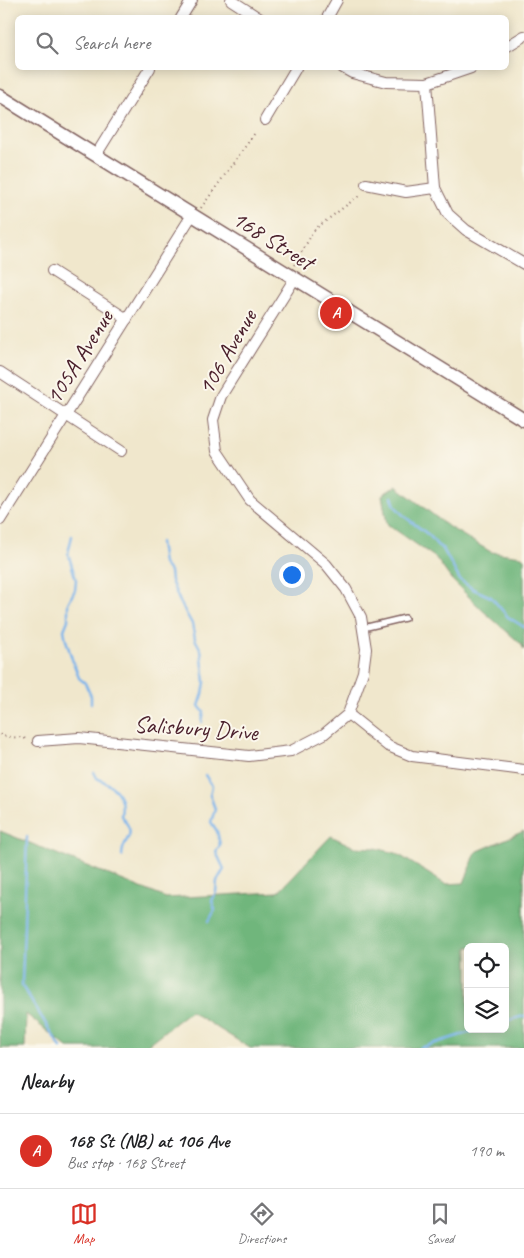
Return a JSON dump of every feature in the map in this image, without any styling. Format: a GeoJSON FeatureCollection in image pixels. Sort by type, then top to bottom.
{"type":"FeatureCollection","features":[{"type":"Feature","properties":{"kind":"street"},"geometry":{"type":"LineString","coordinates":[[183,15],[192,0]]}},
{"type":"Feature","properties":{"kind":"street"},"geometry":{"type":"LineString","coordinates":[[231,0],[254,15]]}},
{"type":"Feature","properties":{"kind":"street"},"geometry":{"type":"LineString","coordinates":[[329,15],[337,0]]}},
{"type":"Feature","properties":{"kind":"street"},"geometry":{"type":"LineString","coordinates":[[509,45],[524,36]]}},
{"type":"Feature","properties":{"kind":"street"},"geometry":{"type":"LineString","coordinates":[[96,155],[149,70]]}},
{"type":"Feature","properties":{"kind":"street"},"geometry":{"type":"LineString","coordinates":[[265,120],[295,70]]}},
{"type":"Feature","properties":{"kind":"street"},"geometry":{"type":"LineString","coordinates":[[347,70],[386,82],[426,83],[465,70]]}},
{"type":"Feature","properties":{"kind":"street"},"geometry":{"type":"LineString","coordinates":[[426,83],[435,188],[448,214],[466,230],[524,264]]}},
{"type":"Feature","properties":{"kind":"street","name":"168 Street"},"geometry":{"type":"LineString","coordinates":[[0,96],[294,272],[524,420]]}},
{"type":"Feature","properties":{"kind":"street"},"geometry":{"type":"LineString","coordinates":[[366,184],[406,192],[435,188]]}},
{"type":"Feature","properties":{"kind":"street","name":"105A Avenue"},"geometry":{"type":"LineString","coordinates":[[1,514],[196,212]]}},
{"type":"Feature","properties":{"kind":"street"},"geometry":{"type":"LineString","coordinates":[[52,271],[127,319]]}},
{"type":"Feature","properties":{"kind":"street","name":"106 Avenue"},"geometry":{"type":"LineString","coordinates":[[294,272],[221,396],[213,420],[217,451],[250,500],[326,564],[346,590],[361,617],[362,628]]}},
{"type":"Feature","properties":{"kind":"street"},"geometry":{"type":"LineString","coordinates":[[0,372],[121,451]]}},
{"type":"Feature","properties":{"kind":"street"},"geometry":{"type":"LineString","coordinates":[[362,628],[366,649],[363,672],[348,714],[388,746],[412,756],[524,770]]}},
{"type":"Feature","properties":{"kind":"street","name":"Salisbury Drive"},"geometry":{"type":"LineString","coordinates":[[38,741],[79,738],[249,756],[291,752],[324,734],[348,714]]}},
{"type":"Feature","properties":{"kind":"lane"},"geometry":{"type":"LineString","coordinates":[[362,628],[406,618]]}},
{"type":"Feature","properties":{"kind":"path"},"geometry":{"type":"LineString","coordinates":[[196,212],[255,133]]}},
{"type":"Feature","properties":{"kind":"path"},"geometry":{"type":"LineString","coordinates":[[294,272],[316,229],[360,195]]}},
{"type":"Feature","properties":{"kind":"path"},"geometry":{"type":"LineString","coordinates":[[0,734],[2,736],[38,741]]}},
{"type":"Feature","properties":{"kind":"green space"},"geometry":{"type":"Polygon","coordinates":[[[396,486],[449,527],[491,552],[522,556],[524,558],[524,650],[521,644],[481,609],[451,579],[436,558],[387,524],[382,495],[396,486]]]}},
{"type":"Feature","properties":{"kind":"green space"},"geometry":{"type":"Polygon","coordinates":[[[0,831],[166,898],[278,892],[331,836],[354,847],[375,848],[396,853],[445,884],[464,883],[476,852],[524,831],[524,1048],[250,1048],[190,1011],[143,1048],[68,1048],[26,1014],[25,1048],[0,1048],[0,831]]]}},
{"type":"Feature","properties":{"kind":"waterway"},"geometry":{"type":"LineString","coordinates":[[392,497],[395,506],[404,516],[430,536],[443,549],[460,580],[473,589],[491,597],[508,617],[524,627]]}},
{"type":"Feature","properties":{"kind":"waterway"},"geometry":{"type":"LineString","coordinates":[[72,536],[68,553],[76,580],[75,590],[68,603],[68,620],[64,630],[79,678],[85,683],[91,696],[91,703]]}},
{"type":"Feature","properties":{"kind":"waterway"},"geometry":{"type":"LineString","coordinates":[[160,542],[163,564],[170,572],[171,581],[192,624],[195,639],[201,650],[205,682],[199,706],[204,712],[202,722]]}},
{"type":"Feature","properties":{"kind":"waterway"},"geometry":{"type":"LineString","coordinates":[[94,772],[97,778],[108,784],[120,796],[121,816],[130,833],[122,856]]}},
{"type":"Feature","properties":{"kind":"waterway"},"geometry":{"type":"LineString","coordinates":[[205,775],[212,786],[210,795],[215,809],[211,822],[217,831],[220,845],[216,852],[224,869],[217,881],[216,892],[212,901],[215,910],[209,921]]}},
{"type":"Feature","properties":{"kind":"waterway"},"geometry":{"type":"LineString","coordinates":[[27,837],[22,986],[61,1048]]}},
{"type":"Feature","properties":{"kind":"waterway"},"geometry":{"type":"LineString","coordinates":[[509,1020],[524,1016]]}},
{"type":"Feature","properties":{"kind":"waterway"},"geometry":{"type":"LineString","coordinates":[[420,1048],[467,1033]]}},
{"type":"Feature","properties":{"kind":"place","name":"168 St (NB) at 106 Ave"},"geometry":{"type":"Point","coordinates":[336,313]}}]}
